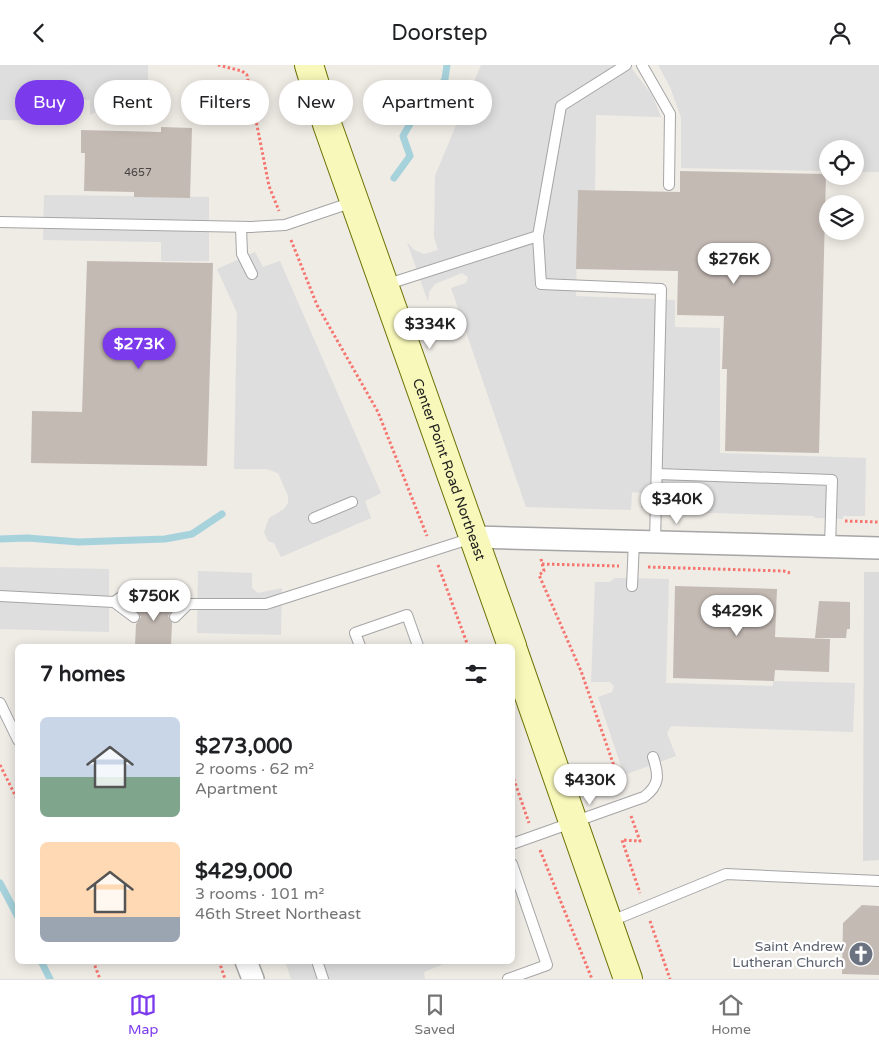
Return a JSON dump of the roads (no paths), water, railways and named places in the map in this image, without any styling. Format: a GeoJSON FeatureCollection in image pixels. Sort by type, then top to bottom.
{"type":"FeatureCollection","features":[{"type":"Feature","properties":{"kind":"main road","name":"Center Point Road Northeast"},"geometry":{"type":"LineString","coordinates":[[311,66],[327,124],[475,537],[511,644]]}},
{"type":"Feature","properties":{"kind":"main road","name":"Center Point Road Northeast"},"geometry":{"type":"LineString","coordinates":[[515,656],[628,979]]}},
{"type":"Feature","properties":{"kind":"street"},"geometry":{"type":"LineString","coordinates":[[475,537],[879,548]]}},
{"type":"Feature","properties":{"kind":"street"},"geometry":{"type":"LineString","coordinates":[[247,964],[253,979]]}},
{"type":"Feature","properties":{"kind":"lane"},"geometry":{"type":"LineString","coordinates":[[626,65],[561,106],[538,236],[541,284],[661,289],[655,542]]}},
{"type":"Feature","properties":{"kind":"lane"},"geometry":{"type":"LineString","coordinates":[[642,65],[670,114],[669,185]]}},
{"type":"Feature","properties":{"kind":"lane"},"geometry":{"type":"LineString","coordinates":[[0,222],[242,227],[285,225],[354,201]]}},
{"type":"Feature","properties":{"kind":"lane"},"geometry":{"type":"LineString","coordinates":[[242,227],[242,254],[252,274]]}},
{"type":"Feature","properties":{"kind":"lane"},"geometry":{"type":"LineString","coordinates":[[384,285],[538,236]]}},
{"type":"Feature","properties":{"kind":"lane"},"geometry":{"type":"LineString","coordinates":[[657,474],[832,479],[830,547]]}},
{"type":"Feature","properties":{"kind":"lane"},"geometry":{"type":"LineString","coordinates":[[314,518],[352,502]]}},
{"type":"Feature","properties":{"kind":"lane"},"geometry":{"type":"LineString","coordinates":[[114,602],[134,588],[168,587],[188,605],[266,605],[475,537]]}},
{"type":"Feature","properties":{"kind":"lane"},"geometry":{"type":"LineString","coordinates":[[632,587],[634,541]]}},
{"type":"Feature","properties":{"kind":"lane"},"geometry":{"type":"LineString","coordinates":[[0,596],[114,602],[134,617]]}},
{"type":"Feature","properties":{"kind":"lane"},"geometry":{"type":"LineString","coordinates":[[175,617],[188,605]]}},
{"type":"Feature","properties":{"kind":"lane"},"geometry":{"type":"LineString","coordinates":[[359,644],[356,633],[407,615],[417,644]]}},
{"type":"Feature","properties":{"kind":"lane"},"geometry":{"type":"LineString","coordinates":[[0,703],[15,735]]}},
{"type":"Feature","properties":{"kind":"lane"},"geometry":{"type":"LineString","coordinates":[[515,843],[644,797],[653,791],[658,782],[658,772],[653,757]]}},
{"type":"Feature","properties":{"kind":"lane"},"geometry":{"type":"LineString","coordinates":[[508,979],[547,965],[515,873]]}},
{"type":"Feature","properties":{"kind":"lane"},"geometry":{"type":"LineString","coordinates":[[608,922],[726,874],[879,881]]}},
{"type":"Feature","properties":{"kind":"lane"},"geometry":{"type":"LineString","coordinates":[[318,964],[323,979]]}},
{"type":"Feature","properties":{"kind":"waterway"},"geometry":{"type":"LineString","coordinates":[[394,178],[410,156],[403,136],[414,117],[426,110],[445,79],[447,65]]}},
{"type":"Feature","properties":{"kind":"waterway"},"geometry":{"type":"LineString","coordinates":[[0,539],[27,538],[79,542],[165,539],[192,534],[222,514]]}},
{"type":"Feature","properties":{"kind":"waterway"},"geometry":{"type":"LineString","coordinates":[[0,883],[15,911]]}},
{"type":"Feature","properties":{"kind":"waterway"},"geometry":{"type":"LineString","coordinates":[[42,964],[50,979]]}},
{"type":"Feature","properties":{"kind":"place","name":"Saint Andrew Lutheran Church"},"geometry":{"type":"Point","coordinates":[861,954]}}]}
